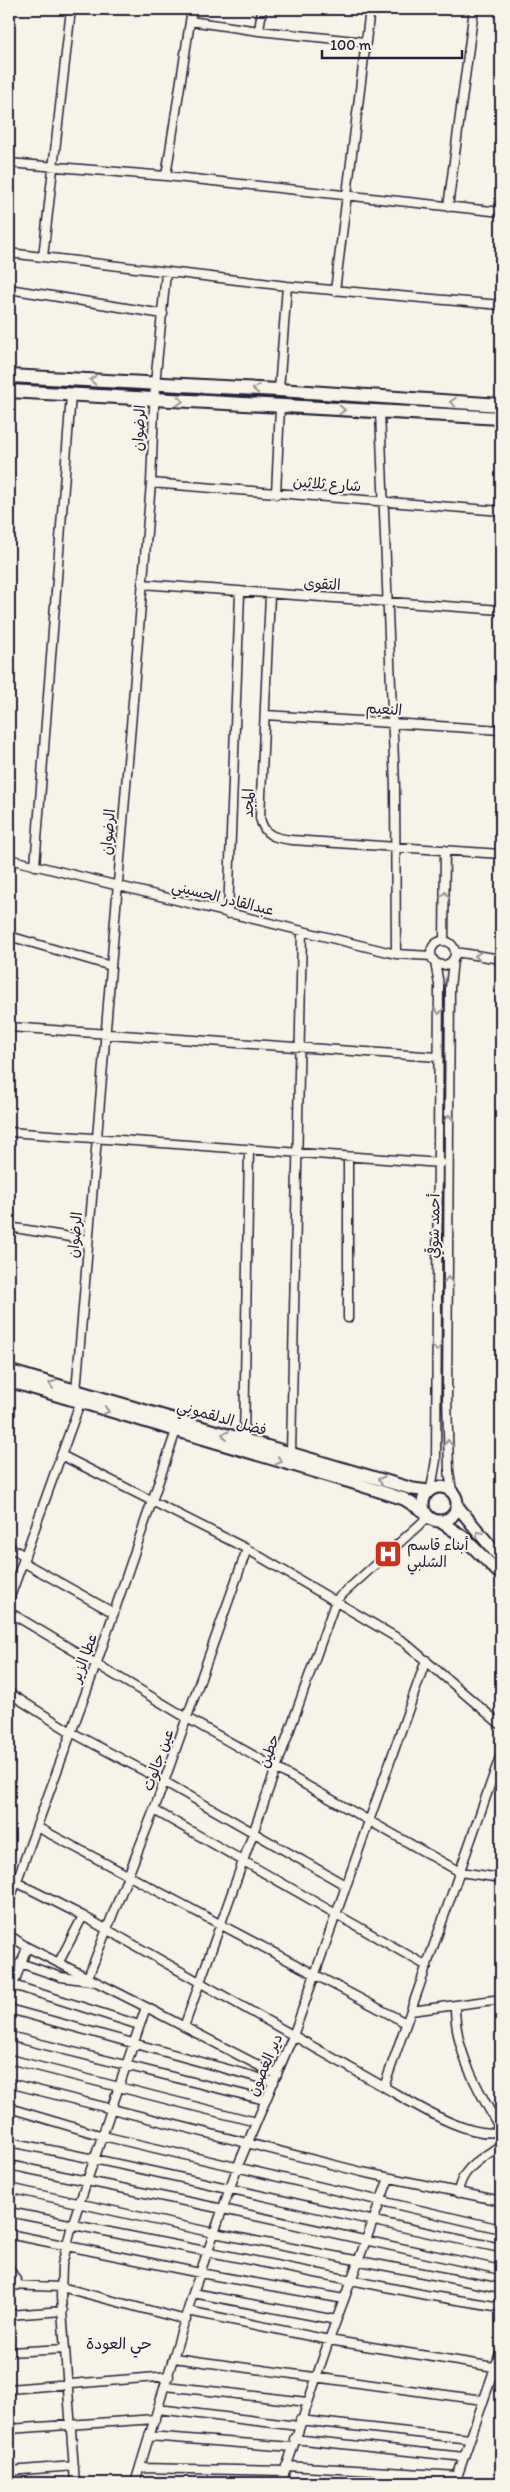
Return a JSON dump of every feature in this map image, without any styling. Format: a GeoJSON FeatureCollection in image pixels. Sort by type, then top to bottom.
{"type":"FeatureCollection","features":[{"type":"Feature","properties":{"kind":"main road"},"geometry":{"type":"LineString","coordinates":[[9,376],[279,390],[501,405]]}},
{"type":"Feature","properties":{"kind":"main road"},"geometry":{"type":"LineString","coordinates":[[9,391],[501,418]]}},
{"type":"Feature","properties":{"kind":"main road","name":"فضل الدلقموني"},"geometry":{"type":"LineString","coordinates":[[9,1370],[78,1397]]}},
{"type":"Feature","properties":{"kind":"main road","name":"فضل الدلقموني"},"geometry":{"type":"LineString","coordinates":[[9,1381],[78,1397],[178,1426],[399,1497],[426,1514]]}},
{"type":"Feature","properties":{"kind":"main road","name":"فضل الدلقموني"},"geometry":{"type":"LineString","coordinates":[[178,1426],[244,1440],[413,1489],[430,1490]]}},
{"type":"Feature","properties":{"kind":"main road"},"geometry":{"type":"LineString","coordinates":[[501,1558],[458,1507],[456,1496],[452,1491],[444,1487],[430,1490],[423,1503],[426,1514],[462,1536],[501,1575]]}},
{"type":"Feature","properties":{"kind":"main road"},"geometry":{"type":"LineString","coordinates":[[441,1522],[452,1517],[458,1507]]}},
{"type":"Feature","properties":{"kind":"street"},"geometry":{"type":"LineString","coordinates":[[43,257],[71,9]]}},
{"type":"Feature","properties":{"kind":"street"},"geometry":{"type":"LineString","coordinates":[[166,176],[192,9]]}},
{"type":"Feature","properties":{"kind":"street"},"geometry":{"type":"LineString","coordinates":[[259,31],[262,9]]}},
{"type":"Feature","properties":{"kind":"street"},"geometry":{"type":"LineString","coordinates":[[335,291],[370,9]]}},
{"type":"Feature","properties":{"kind":"street"},"geometry":{"type":"LineString","coordinates":[[448,207],[474,9]]}},
{"type":"Feature","properties":{"kind":"street"},"geometry":{"type":"LineString","coordinates":[[190,21],[259,31],[365,42]]}},
{"type":"Feature","properties":{"kind":"street"},"geometry":{"type":"LineString","coordinates":[[9,163],[166,176],[501,212]]}},
{"type":"Feature","properties":{"kind":"street"},"geometry":{"type":"LineString","coordinates":[[9,253],[287,286],[501,305]]}},
{"type":"Feature","properties":{"kind":"street","name":"الرضوان"},"geometry":{"type":"LineString","coordinates":[[9,1600],[61,1455],[78,1397],[88,1240],[98,1138],[150,484],[155,384],[166,273]]}},
{"type":"Feature","properties":{"kind":"street"},"geometry":{"type":"LineString","coordinates":[[279,390],[287,286]]}},
{"type":"Feature","properties":{"kind":"street"},"geometry":{"type":"LineString","coordinates":[[9,289],[163,314]]}},
{"type":"Feature","properties":{"kind":"street"},"geometry":{"type":"LineString","coordinates":[[35,866],[71,395]]}},
{"type":"Feature","properties":{"kind":"street"},"geometry":{"type":"LineString","coordinates":[[276,494],[280,407]]}},
{"type":"Feature","properties":{"kind":"street"},"geometry":{"type":"LineString","coordinates":[[380,412],[396,847],[396,954]]}},
{"type":"Feature","properties":{"kind":"street","name":"شارع ثلاثين"},"geometry":{"type":"LineString","coordinates":[[150,484],[501,511]]}},
{"type":"Feature","properties":{"kind":"street","name":"التقوى"},"geometry":{"type":"LineString","coordinates":[[142,584],[240,593],[387,601],[501,610]]}},
{"type":"Feature","properties":{"kind":"street"},"geometry":{"type":"LineString","coordinates":[[228,914],[240,593]]}},
{"type":"Feature","properties":{"kind":"street","name":"المجد"},"geometry":{"type":"LineString","coordinates":[[270,595],[260,818],[267,834],[292,840],[501,854]]}},
{"type":"Feature","properties":{"kind":"street","name":"النعيم"},"geometry":{"type":"LineString","coordinates":[[265,715],[501,730]]}},
{"type":"Feature","properties":{"kind":"street"},"geometry":{"type":"LineString","coordinates":[[444,941],[445,850]]}},
{"type":"Feature","properties":{"kind":"street","name":"عبدالقادر الحسيني"},"geometry":{"type":"LineString","coordinates":[[9,859],[396,954],[433,959]]}},
{"type":"Feature","properties":{"kind":"street"},"geometry":{"type":"LineString","coordinates":[[291,1453],[302,931]]}},
{"type":"Feature","properties":{"kind":"street"},"geometry":{"type":"LineString","coordinates":[[9,936],[111,966]]}},
{"type":"Feature","properties":{"kind":"street"},"geometry":{"type":"LineString","coordinates":[[444,941],[451,943],[454,956],[446,965],[433,959],[434,945],[444,941]]}},
{"type":"Feature","properties":{"kind":"street"},"geometry":{"type":"LineString","coordinates":[[454,956],[501,959]]}},
{"type":"Feature","properties":{"kind":"street","name":"أحمد شوقي"},"geometry":{"type":"LineString","coordinates":[[452,1491],[449,1471],[447,1395],[450,988],[454,956]]}},
{"type":"Feature","properties":{"kind":"street","name":"أحمد شوقي"},"geometry":{"type":"LineString","coordinates":[[430,1490],[436,1460],[438,1163],[439,980],[433,959]]}},
{"type":"Feature","properties":{"kind":"street"},"geometry":{"type":"LineString","coordinates":[[9,1027],[438,1057]]}},
{"type":"Feature","properties":{"kind":"street"},"geometry":{"type":"LineString","coordinates":[[9,1132],[449,1163]]}},
{"type":"Feature","properties":{"kind":"street"},"geometry":{"type":"LineString","coordinates":[[244,1440],[249,1149]]}},
{"type":"Feature","properties":{"kind":"street"},"geometry":{"type":"LineString","coordinates":[[348,1157],[348,1318]]}},
{"type":"Feature","properties":{"kind":"street"},"geometry":{"type":"LineString","coordinates":[[9,1227],[88,1240]]}},
{"type":"Feature","properties":{"kind":"street","name":"عطا الزير"},"geometry":{"type":"LineString","coordinates":[[9,1902],[96,1665],[154,1501],[178,1426]]}},
{"type":"Feature","properties":{"kind":"street"},"geometry":{"type":"LineString","coordinates":[[61,1455],[246,1549],[336,1600],[404,1642],[501,1725]]}},
{"type":"Feature","properties":{"kind":"street","name":"حطين"},"geometry":{"type":"LineString","coordinates":[[184,2027],[254,1835],[336,1600],[426,1514]]}},
{"type":"Feature","properties":{"kind":"street"},"geometry":{"type":"LineString","coordinates":[[9,1547],[24,1559],[114,1613]]}},
{"type":"Feature","properties":{"kind":"street","name":"عين جالوت"},"geometry":{"type":"LineString","coordinates":[[88,1977],[154,1810],[246,1549]]}},
{"type":"Feature","properties":{"kind":"street"},"geometry":{"type":"LineString","coordinates":[[9,1612],[187,1718],[460,1872],[501,1878]]}},
{"type":"Feature","properties":{"kind":"street","name":"دير الغصون"},"geometry":{"type":"LineString","coordinates":[[135,2483],[193,2293],[229,2189],[293,2036],[334,1914],[426,1660]]}},
{"type":"Feature","properties":{"kind":"street"},"geometry":{"type":"LineString","coordinates":[[9,1693],[71,1732],[164,1782],[254,1835],[345,1885]]}},
{"type":"Feature","properties":{"kind":"street"},"geometry":{"type":"LineString","coordinates":[[384,2087],[501,1754]]}},
{"type":"Feature","properties":{"kind":"street"},"geometry":{"type":"LineString","coordinates":[[154,1810],[427,1966]]}},
{"type":"Feature","properties":{"kind":"street"},"geometry":{"type":"LineString","coordinates":[[37,1827],[406,2023]]}},
{"type":"Feature","properties":{"kind":"street"},"geometry":{"type":"LineString","coordinates":[[16,1882],[83,1916],[384,2087],[450,2121],[476,2131],[493,2134],[501,2131],[460,2047],[456,2032],[455,2006]]}},
{"type":"Feature","properties":{"kind":"street"},"geometry":{"type":"LineString","coordinates":[[59,1962],[83,1916]]}},
{"type":"Feature","properties":{"kind":"street"},"geometry":{"type":"LineString","coordinates":[[9,1935],[26,1947],[146,2007],[275,2078]]}},
{"type":"Feature","properties":{"kind":"street"},"geometry":{"type":"LineString","coordinates":[[26,1947],[10,1990],[140,2025]]}},
{"type":"Feature","properties":{"kind":"street"},"geometry":{"type":"LineString","coordinates":[[9,1968],[19,1967],[62,1977],[96,1981]]}},
{"type":"Feature","properties":{"kind":"street"},"geometry":{"type":"LineString","coordinates":[[411,2011],[501,1999]]}},
{"type":"Feature","properties":{"kind":"street"},"geometry":{"type":"LineString","coordinates":[[74,2483],[72,2424],[62,2312],[62,2265],[72,2225],[146,2007]]}},
{"type":"Feature","properties":{"kind":"street"},"geometry":{"type":"LineString","coordinates":[[9,2009],[133,2043],[275,2078]]}},
{"type":"Feature","properties":{"kind":"street"},"geometry":{"type":"LineString","coordinates":[[9,2036],[265,2100]]}},
{"type":"Feature","properties":{"kind":"street"},"geometry":{"type":"LineString","coordinates":[[9,2059],[256,2122]]}},
{"type":"Feature","properties":{"kind":"street"},"geometry":{"type":"LineString","coordinates":[[9,2083],[389,2178],[501,2201]]}},
{"type":"Feature","properties":{"kind":"street"},"geometry":{"type":"LineString","coordinates":[[9,2108],[103,2136],[501,2229]]}},
{"type":"Feature","properties":{"kind":"street"},"geometry":{"type":"LineString","coordinates":[[9,2142],[96,2158],[373,2222],[501,2248]]}},
{"type":"Feature","properties":{"kind":"street"},"geometry":{"type":"LineString","coordinates":[[458,2193],[461,2179],[466,2171],[501,2145]]}},
{"type":"Feature","properties":{"kind":"street"},"geometry":{"type":"LineString","coordinates":[[9,2165],[223,2209],[501,2270]]}},
{"type":"Feature","properties":{"kind":"street"},"geometry":{"type":"LineString","coordinates":[[281,2483],[299,2423],[389,2178]]}},
{"type":"Feature","properties":{"kind":"street"},"geometry":{"type":"LineString","coordinates":[[9,2188],[214,2233],[501,2288]]}},
{"type":"Feature","properties":{"kind":"street"},"geometry":{"type":"LineString","coordinates":[[9,2212],[426,2296],[501,2307]]}},
{"type":"Feature","properties":{"kind":"street"},"geometry":{"type":"LineString","coordinates":[[9,2234],[200,2273],[344,2299]]}},
{"type":"Feature","properties":{"kind":"street"},"geometry":{"type":"LineString","coordinates":[[9,2268],[19,2284]]}},
{"type":"Feature","properties":{"kind":"street"},"geometry":{"type":"LineString","coordinates":[[9,2285],[61,2287],[186,2320]]}},
{"type":"Feature","properties":{"kind":"street"},"geometry":{"type":"LineString","coordinates":[[193,2293],[336,2320]]}},
{"type":"Feature","properties":{"kind":"street"},"geometry":{"type":"LineString","coordinates":[[188,2311],[329,2340],[494,2367]]}},
{"type":"Feature","properties":{"kind":"street"},"geometry":{"type":"LineString","coordinates":[[9,2315],[62,2312]]}},
{"type":"Feature","properties":{"kind":"street"},"geometry":{"type":"LineString","coordinates":[[9,2352],[65,2348]]}},
{"type":"Feature","properties":{"kind":"street"},"geometry":{"type":"LineString","coordinates":[[140,2468],[286,2469],[456,2480],[501,2350]]}},
{"type":"Feature","properties":{"kind":"street"},"geometry":{"type":"LineString","coordinates":[[174,2358],[483,2400]]}},
{"type":"Feature","properties":{"kind":"street"},"geometry":{"type":"LineString","coordinates":[[9,2389],[68,2386],[169,2376]]}},
{"type":"Feature","properties":{"kind":"street"},"geometry":{"type":"LineString","coordinates":[[166,2386],[307,2402]]}},
{"type":"Feature","properties":{"kind":"street"},"geometry":{"type":"LineString","coordinates":[[158,2410],[470,2440]]}},
{"type":"Feature","properties":{"kind":"street"},"geometry":{"type":"LineString","coordinates":[[9,2429],[155,2420]]}},
{"type":"Feature","properties":{"kind":"street"},"geometry":{"type":"LineString","coordinates":[[149,2436],[293,2443],[464,2457]]}},
{"type":"Feature","properties":{"kind":"street"},"geometry":{"type":"LineString","coordinates":[[9,2471],[74,2466]]}},
{"type":"Feature","properties":{"kind":"place","name":"أبناء قاسم الشلبي"},"geometry":{"type":"Point","coordinates":[388,1554]}},
{"type":"Feature","properties":{"kind":"district","name":"حي العودة"},"geometry":{"type":"Point","coordinates":[119,2343]}}]}
